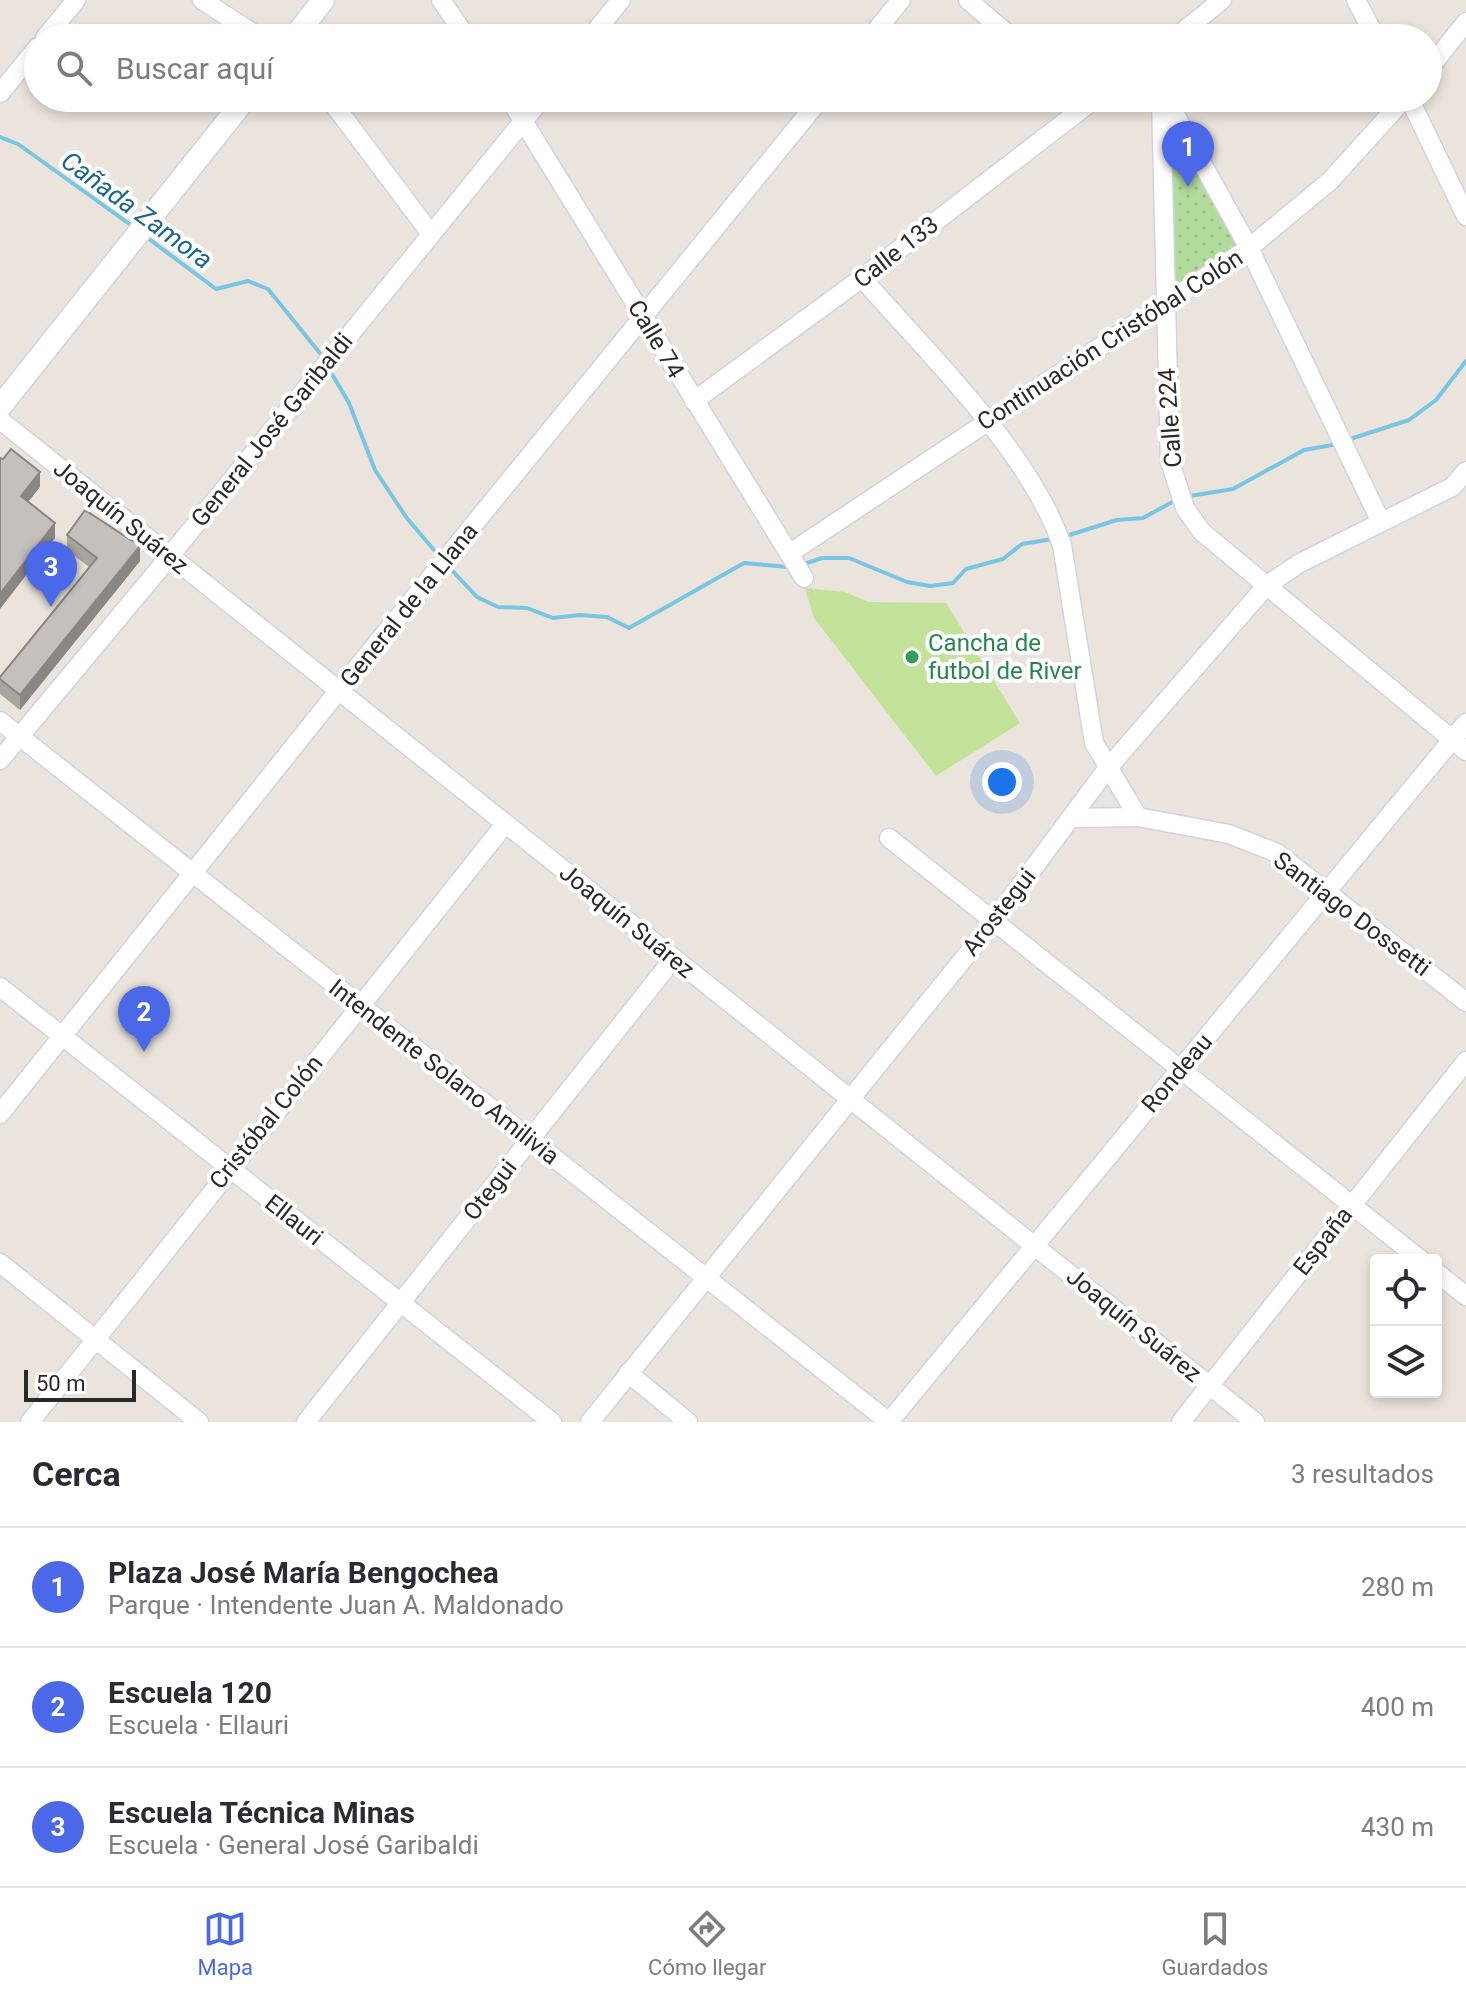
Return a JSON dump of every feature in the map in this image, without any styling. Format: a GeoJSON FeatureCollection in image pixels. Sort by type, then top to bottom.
{"type":"FeatureCollection","features":[{"type":"Feature","properties":{"kind":"street"},"geometry":{"type":"LineString","coordinates":[[56,24],[76,0]]}},
{"type":"Feature","properties":{"kind":"street"},"geometry":{"type":"LineString","coordinates":[[202,0],[239,24]]}},
{"type":"Feature","properties":{"kind":"street"},"geometry":{"type":"LineString","coordinates":[[305,24],[323,0]]}},
{"type":"Feature","properties":{"kind":"street"},"geometry":{"type":"LineString","coordinates":[[441,0],[457,24]]}},
{"type":"Feature","properties":{"kind":"street"},"geometry":{"type":"LineString","coordinates":[[601,24],[621,0]]}},
{"type":"Feature","properties":{"kind":"street"},"geometry":{"type":"LineString","coordinates":[[881,24],[901,0]]}},
{"type":"Feature","properties":{"kind":"street"},"geometry":{"type":"LineString","coordinates":[[968,0],[996,24]]}},
{"type":"Feature","properties":{"kind":"street"},"geometry":{"type":"LineString","coordinates":[[1192,24],[1222,0]]}},
{"type":"Feature","properties":{"kind":"street"},"geometry":{"type":"LineString","coordinates":[[1356,0],[1369,24]]}},
{"type":"Feature","properties":{"kind":"street"},"geometry":{"type":"LineString","coordinates":[[1442,52],[1466,22]]}},
{"type":"Feature","properties":{"kind":"street"},"geometry":{"type":"LineString","coordinates":[[0,93],[24,64]]}},
{"type":"Feature","properties":{"kind":"street"},"geometry":{"type":"LineString","coordinates":[[0,407],[235,112]]}},
{"type":"Feature","properties":{"kind":"street"},"geometry":{"type":"LineString","coordinates":[[340,112],[431,234]]}},
{"type":"Feature","properties":{"kind":"street","name":"Calle 74"},"geometry":{"type":"LineString","coordinates":[[519,112],[797,565]]}},
{"type":"Feature","properties":{"kind":"street","name":"General José Garibaldi"},"geometry":{"type":"LineString","coordinates":[[0,760],[531,112]]}},
{"type":"Feature","properties":{"kind":"street","name":"General de la Llana"},"geometry":{"type":"LineString","coordinates":[[0,1114],[191,873],[810,112]]}},
{"type":"Feature","properties":{"kind":"street","name":"Calle 133"},"geometry":{"type":"LineString","coordinates":[[694,401],[862,278],[1073,112]]}},
{"type":"Feature","properties":{"kind":"street","name":"Calle 224"},"geometry":{"type":"LineString","coordinates":[[1163,112],[1164,302],[1170,462],[1185,508],[1202,532],[1459,745]]}},
{"type":"Feature","properties":{"kind":"street"},"geometry":{"type":"LineString","coordinates":[[1171,112],[1249,248],[1381,522]]}},
{"type":"Feature","properties":{"kind":"street","name":"Continuación Cristóbal Colón"},"geometry":{"type":"LineString","coordinates":[[797,565],[987,421],[1249,248],[1330,181],[1394,112]]}},
{"type":"Feature","properties":{"kind":"street"},"geometry":{"type":"LineString","coordinates":[[1414,112],[1466,216]]}},
{"type":"Feature","properties":{"kind":"street"},"geometry":{"type":"LineString","coordinates":[[862,278],[987,421],[1053,519],[1062,545],[1094,743],[1138,817]]}},
{"type":"Feature","properties":{"kind":"street","name":"Joaquín Suárez"},"geometry":{"type":"LineString","coordinates":[[0,420],[1255,1422]]}},
{"type":"Feature","properties":{"kind":"street","name":"Arostegui"},"geometry":{"type":"LineString","coordinates":[[590,1422],[994,921],[1107,769],[1267,585],[1300,563],[1452,487],[1466,471]]}},
{"type":"Feature","properties":{"kind":"street","name":"Intendente Solano Amilivia"},"geometry":{"type":"LineString","coordinates":[[0,721],[889,1422]]}},
{"type":"Feature","properties":{"kind":"street","name":"Rondeau"},"geometry":{"type":"LineString","coordinates":[[889,1422],[1328,891],[1459,745],[1466,723]]}},
{"type":"Feature","properties":{"kind":"street","name":"Santiago Dossetti"},"geometry":{"type":"LineString","coordinates":[[1071,818],[1138,817],[1229,834],[1277,853],[1466,1002]]}},
{"type":"Feature","properties":{"kind":"street","name":"Cristóbal Colón"},"geometry":{"type":"LineString","coordinates":[[30,1422],[505,824]]}},
{"type":"Feature","properties":{"kind":"street"},"geometry":{"type":"LineString","coordinates":[[889,838],[1413,1254]]}},
{"type":"Feature","properties":{"kind":"street","name":"Otegui"},"geometry":{"type":"LineString","coordinates":[[306,1422],[674,958]]}},
{"type":"Feature","properties":{"kind":"street","name":"Ellauri"},"geometry":{"type":"LineString","coordinates":[[0,987],[552,1422]]}},
{"type":"Feature","properties":{"kind":"street","name":"España"},"geometry":{"type":"LineString","coordinates":[[1181,1422],[1466,1061]]}},
{"type":"Feature","properties":{"kind":"street"},"geometry":{"type":"LineString","coordinates":[[0,1263],[199,1422]]}},
{"type":"Feature","properties":{"kind":"street"},"geometry":{"type":"LineString","coordinates":[[1442,1277],[1466,1296]]}},
{"type":"Feature","properties":{"kind":"street"},"geometry":{"type":"LineString","coordinates":[[628,1373],[688,1422]]}},
{"type":"Feature","properties":{"kind":"green space"},"geometry":{"type":"Polygon","coordinates":[[[1169,122],[1240,247],[1176,287],[1167,126],[1169,122]]]}},
{"type":"Feature","properties":{"kind":"green space","name":"Cancha de futbol de River"},"geometry":{"type":"Polygon","coordinates":[[[805,588],[845,592],[869,602],[946,603],[1020,723],[936,776],[814,618],[805,588]]]}},
{"type":"Feature","properties":{"kind":"building"},"geometry":{"type":"Polygon","coordinates":[[[11,449],[40,472],[21,496],[55,523],[0,594],[0,458],[3,459],[11,449]]]}},
{"type":"Feature","properties":{"kind":"building"},"geometry":{"type":"Polygon","coordinates":[[[85,510],[140,546],[20,695],[0,677],[97,558],[67,535],[85,510]]]}},
{"type":"Feature","properties":{"kind":"waterway","name":"Cañada Zamora"},"geometry":{"type":"LineString","coordinates":[[0,137],[18,144],[135,228]]}},
{"type":"Feature","properties":{"kind":"waterway","name":"Cañada Zamora"},"geometry":{"type":"LineString","coordinates":[[145,236],[216,289],[248,281],[268,289],[323,357]]}},
{"type":"Feature","properties":{"kind":"waterway","name":"Cañada Zamora"},"geometry":{"type":"LineString","coordinates":[[1347,440],[1409,420],[1436,400],[1466,361]]}},
{"type":"Feature","properties":{"kind":"waterway","name":"Cañada Zamora"},"geometry":{"type":"LineString","coordinates":[[329,369],[349,403],[375,470],[406,517],[439,556]]}},
{"type":"Feature","properties":{"kind":"waterway","name":"Cañada Zamora"},"geometry":{"type":"LineString","coordinates":[[1190,496],[1233,489],[1304,450],[1332,445]]}},
{"type":"Feature","properties":{"kind":"waterway","name":"Cañada Zamora"},"geometry":{"type":"LineString","coordinates":[[1066,536],[1117,520],[1143,518],[1176,500]]}},
{"type":"Feature","properties":{"kind":"waterway","name":"Cañada Zamora"},"geometry":{"type":"LineString","coordinates":[[801,565],[822,558],[849,558],[907,582],[930,586],[953,583],[966,569],[1003,559],[1022,544],[1053,539]]}},
{"type":"Feature","properties":{"kind":"waterway","name":"Cañada Zamora"},"geometry":{"type":"LineString","coordinates":[[448,566],[477,597],[498,607],[527,608],[553,618],[580,615],[607,617],[629,628],[744,563],[788,567]]}},
{"type":"Feature","properties":{"kind":"place","name":"Plaza José María Bengochea"},"geometry":{"type":"Point","coordinates":[1188,187]}},
{"type":"Feature","properties":{"kind":"place","name":"Escuela Técnica Minas"},"geometry":{"type":"Point","coordinates":[51,607]}},
{"type":"Feature","properties":{"kind":"place","name":"Cancha de futbol de River"},"geometry":{"type":"Point","coordinates":[912,657]}},
{"type":"Feature","properties":{"kind":"place","name":"Escuela 120"},"geometry":{"type":"Point","coordinates":[144,1052]}}]}
